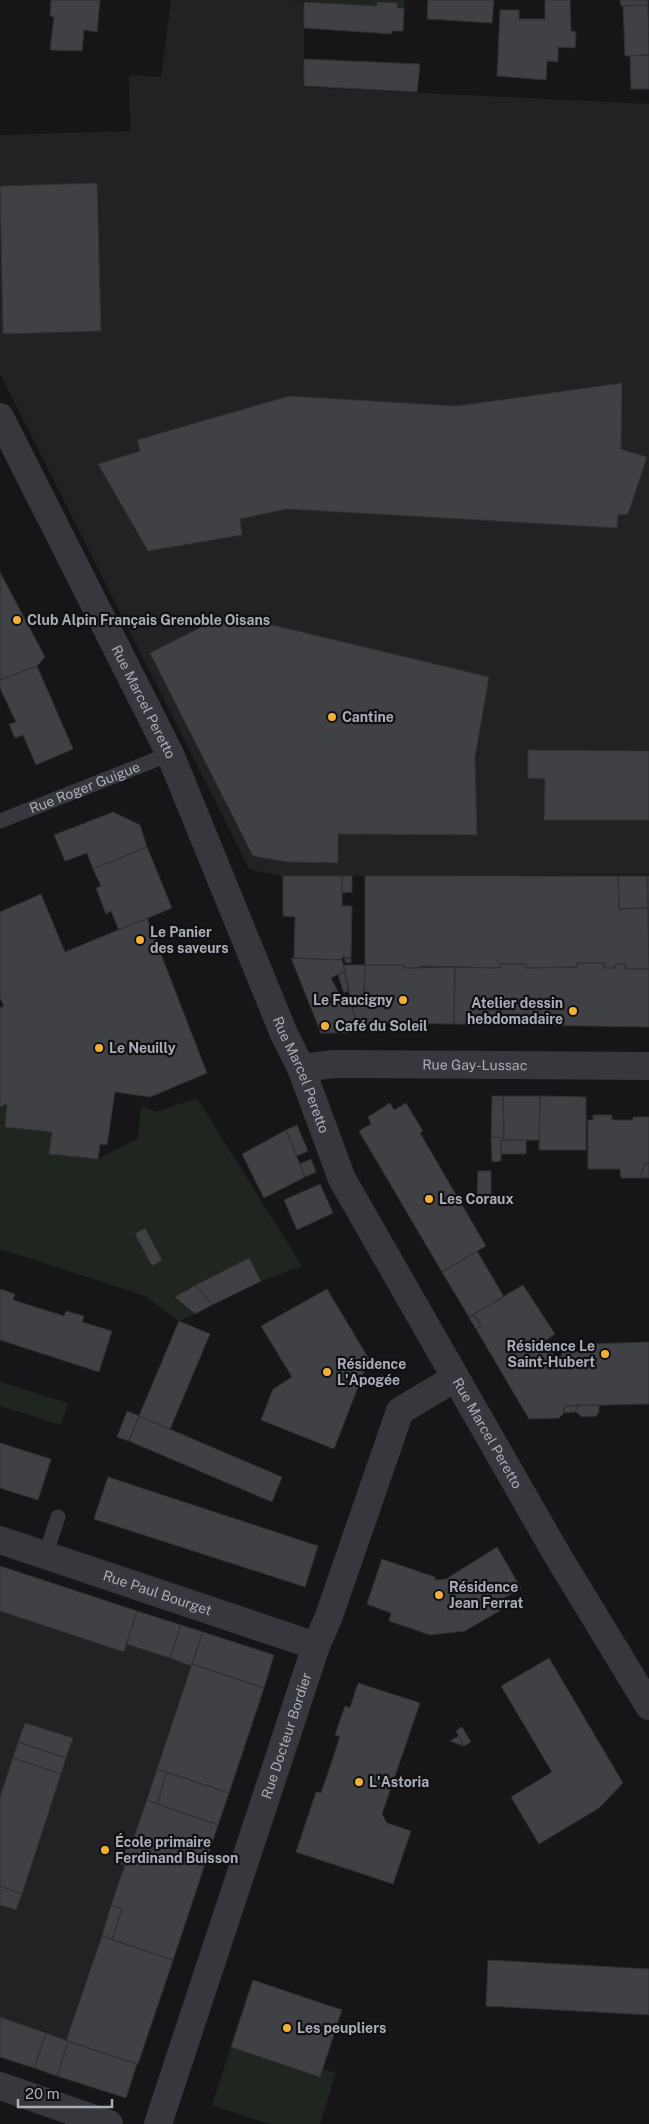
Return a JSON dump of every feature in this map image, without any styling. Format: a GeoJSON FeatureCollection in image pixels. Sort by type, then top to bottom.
{"type":"FeatureCollection","features":[{"type":"Feature","properties":{"kind":"street","name":"Rue Marcel Peretto"},"geometry":{"type":"LineString","coordinates":[[0,417],[170,754],[280,1025],[301,1068],[342,1180],[556,1553],[649,1706]]}},
{"type":"Feature","properties":{"kind":"street","name":"Rue Gay-Lussac"},"geometry":{"type":"LineString","coordinates":[[301,1068],[334,1064],[649,1066]]}},
{"type":"Feature","properties":{"kind":"street","name":"Rue Docteur Bordier"},"geometry":{"type":"LineString","coordinates":[[158,2124],[316,1646],[329,1616],[400,1411],[454,1378]]}},
{"type":"Feature","properties":{"kind":"street","name":"Rue Paul Bourget"},"geometry":{"type":"LineString","coordinates":[[0,1540],[316,1646]]}},
{"type":"Feature","properties":{"kind":"street"},"geometry":{"type":"LineString","coordinates":[[0,2086],[109,2124]]}},
{"type":"Feature","properties":{"kind":"lane","name":"Rue Roger Guigue"},"geometry":{"type":"LineString","coordinates":[[0,821],[170,754]]}},
{"type":"Feature","properties":{"kind":"lane"},"geometry":{"type":"LineString","coordinates":[[45,1556],[58,1517]]}},
{"type":"Feature","properties":{"kind":"shaded area"},"geometry":{"type":"Polygon","coordinates":[[[171,0],[289,0],[304,2],[304,87],[649,104],[649,874],[284,877],[249,869],[0,373],[0,135],[130,131],[129,75],[161,77],[171,0]]]}},
{"type":"Feature","properties":{"kind":"shaded area"},"geometry":{"type":"Polygon","coordinates":[[[289,0],[405,0],[404,8],[397,8],[398,3],[377,2],[377,6],[289,0]]]}},
{"type":"Feature","properties":{"kind":"shaded area"},"geometry":{"type":"Polygon","coordinates":[[[197,1098],[302,1266],[261,1281],[175,1297],[195,1314],[179,1321],[143,1295],[0,1249],[0,1107],[7,1104],[5,1126],[52,1132],[49,1154],[98,1159],[138,1138],[141,1106],[156,1112],[197,1098]]]}},
{"type":"Feature","properties":{"kind":"shaded area"},"geometry":{"type":"Polygon","coordinates":[[[0,1382],[68,1403],[61,1425],[0,1406],[0,1382]]]}},
{"type":"Feature","properties":{"kind":"shaded area","name":"École primaire Ferdinand Buisson"},"geometry":{"type":"Polygon","coordinates":[[[0,1566],[274,1655],[126,2098],[0,2057],[0,1566]]]}},
{"type":"Feature","properties":{"kind":"shaded area"},"geometry":{"type":"Polygon","coordinates":[[[231,2047],[320,2077],[323,2069],[336,2073],[320,2124],[270,2124],[212,2105],[231,2047]]]}},
{"type":"Feature","properties":{"kind":"building"},"geometry":{"type":"Polygon","coordinates":[[[51,0],[100,0],[97,32],[84,30],[82,51],[50,50],[54,17],[50,16],[51,0]]]}},
{"type":"Feature","properties":{"kind":"building"},"geometry":{"type":"Polygon","coordinates":[[[428,0],[494,0],[492,23],[427,19],[428,0]]]}},
{"type":"Feature","properties":{"kind":"building"},"geometry":{"type":"Polygon","coordinates":[[[545,0],[570,0],[571,31],[576,32],[575,48],[558,47],[558,62],[547,61],[546,80],[497,76],[500,10],[519,10],[519,19],[545,19],[545,0]]]}},
{"type":"Feature","properties":{"kind":"building"},"geometry":{"type":"Polygon","coordinates":[[[620,0],[648,0],[648,5],[621,6],[620,0]]]}},
{"type":"Feature","properties":{"kind":"building"},"geometry":{"type":"Polygon","coordinates":[[[304,2],[377,6],[377,2],[398,3],[397,8],[404,8],[403,31],[392,31],[392,34],[304,28],[304,2]]]}},
{"type":"Feature","properties":{"kind":"building"},"geometry":{"type":"Polygon","coordinates":[[[648,5],[649,55],[625,56],[623,6],[648,5]]]}},
{"type":"Feature","properties":{"kind":"building"},"geometry":{"type":"Polygon","coordinates":[[[649,55],[649,89],[631,89],[630,56],[649,55]]]}},
{"type":"Feature","properties":{"kind":"building"},"geometry":{"type":"Polygon","coordinates":[[[304,59],[420,64],[417,92],[304,86],[304,59]]]}},
{"type":"Feature","properties":{"kind":"building"},"geometry":{"type":"Polygon","coordinates":[[[97,183],[101,331],[3,334],[0,186],[97,183]]]}},
{"type":"Feature","properties":{"kind":"building"},"geometry":{"type":"Polygon","coordinates":[[[622,383],[621,449],[647,457],[628,514],[618,515],[617,528],[287,509],[240,519],[242,535],[148,551],[98,464],[140,451],[137,440],[289,396],[457,406],[622,383]]]}},
{"type":"Feature","properties":{"kind":"building"},"geometry":{"type":"Polygon","coordinates":[[[0,572],[45,657],[37,666],[0,680],[0,572]]]}},
{"type":"Feature","properties":{"kind":"building","name":"Cantine"},"geometry":{"type":"Polygon","coordinates":[[[227,614],[489,677],[475,757],[477,835],[338,834],[338,863],[288,862],[253,856],[150,653],[227,614]]]}},
{"type":"Feature","properties":{"kind":"building"},"geometry":{"type":"Polygon","coordinates":[[[37,666],[73,749],[36,765],[23,735],[15,738],[9,724],[16,722],[0,688],[0,680],[37,666]]]}},
{"type":"Feature","properties":{"kind":"building"},"geometry":{"type":"Polygon","coordinates":[[[528,750],[649,751],[649,820],[544,820],[545,779],[528,778],[528,750]]]}},
{"type":"Feature","properties":{"kind":"building"},"geometry":{"type":"Polygon","coordinates":[[[113,812],[140,825],[147,847],[93,869],[87,853],[65,861],[54,835],[113,812]]]}},
{"type":"Feature","properties":{"kind":"building"},"geometry":{"type":"Polygon","coordinates":[[[147,847],[172,908],[119,930],[111,911],[106,914],[96,888],[101,886],[93,869],[147,847]]]}},
{"type":"Feature","properties":{"kind":"building"},"geometry":{"type":"Polygon","coordinates":[[[283,876],[342,876],[342,906],[352,906],[351,958],[342,957],[342,960],[294,958],[295,917],[283,916],[283,876]]]}},
{"type":"Feature","properties":{"kind":"building"},"geometry":{"type":"Polygon","coordinates":[[[342,876],[352,876],[352,892],[342,893],[342,876]]]}},
{"type":"Feature","properties":{"kind":"building"},"geometry":{"type":"Polygon","coordinates":[[[365,876],[618,876],[619,909],[648,908],[649,969],[625,969],[625,964],[615,964],[615,968],[604,968],[604,963],[577,963],[577,967],[526,968],[525,964],[500,964],[500,968],[421,966],[421,968],[404,968],[404,965],[365,965],[365,876]]]}},
{"type":"Feature","properties":{"kind":"building"},"geometry":{"type":"Polygon","coordinates":[[[618,876],[647,876],[648,908],[619,909],[618,876]]]}},
{"type":"Feature","properties":{"kind":"building"},"geometry":{"type":"Polygon","coordinates":[[[647,876],[649,876],[649,944],[648,908],[647,876]]]}},
{"type":"Feature","properties":{"kind":"building","name":"Le Neuilly"},"geometry":{"type":"Polygon","coordinates":[[[41,894],[65,952],[147,918],[207,1073],[150,1097],[115,1092],[107,1145],[100,1144],[98,1159],[49,1154],[52,1132],[5,1127],[7,1104],[0,1107],[0,1008],[4,1006],[0,998],[0,912],[41,894]]]}},
{"type":"Feature","properties":{"kind":"building"},"geometry":{"type":"Polygon","coordinates":[[[291,958],[342,960],[345,971],[331,978],[345,1005],[352,1002],[357,1033],[321,1033],[291,958]]]}},
{"type":"Feature","properties":{"kind":"building"},"geometry":{"type":"Polygon","coordinates":[[[345,958],[351,958],[351,963],[345,962],[345,958]]]}},
{"type":"Feature","properties":{"kind":"building"},"geometry":{"type":"Polygon","coordinates":[[[577,963],[604,963],[604,968],[615,968],[615,964],[625,964],[625,969],[649,969],[649,1027],[454,1024],[455,967],[500,968],[500,964],[525,964],[526,968],[577,967],[577,963]]]}},
{"type":"Feature","properties":{"kind":"building"},"geometry":{"type":"Polygon","coordinates":[[[343,965],[365,965],[364,998],[350,997],[343,965]]]}},
{"type":"Feature","properties":{"kind":"building","name":"Le Faucigny"},"geometry":{"type":"Polygon","coordinates":[[[365,965],[404,965],[404,968],[455,967],[454,1024],[378,1023],[378,1030],[357,1030],[350,997],[364,998],[365,965]]]}},
{"type":"Feature","properties":{"kind":"building"},"geometry":{"type":"Polygon","coordinates":[[[345,971],[349,990],[344,993],[338,975],[345,971]]]}},
{"type":"Feature","properties":{"kind":"building"},"geometry":{"type":"Polygon","coordinates":[[[492,1096],[503,1096],[504,1138],[491,1137],[492,1096]]]}},
{"type":"Feature","properties":{"kind":"building"},"geometry":{"type":"Polygon","coordinates":[[[503,1096],[540,1096],[539,1140],[501,1140],[501,1161],[492,1162],[491,1137],[504,1138],[503,1096]]]}},
{"type":"Feature","properties":{"kind":"building"},"geometry":{"type":"Polygon","coordinates":[[[540,1096],[586,1097],[586,1150],[539,1150],[540,1096]]]}},
{"type":"Feature","properties":{"kind":"building","name":"Les Coraux"},"geometry":{"type":"Polygon","coordinates":[[[390,1103],[394,1110],[406,1103],[423,1131],[420,1133],[486,1246],[442,1272],[359,1131],[371,1124],[368,1117],[390,1103]]]}},
{"type":"Feature","properties":{"kind":"building"},"geometry":{"type":"Polygon","coordinates":[[[593,1115],[612,1115],[612,1120],[633,1120],[633,1117],[649,1117],[649,1163],[645,1163],[640,1178],[621,1178],[620,1169],[588,1169],[588,1120],[593,1120],[593,1115]]]}},
{"type":"Feature","properties":{"kind":"building"},"geometry":{"type":"Polygon","coordinates":[[[297,1125],[308,1151],[297,1156],[286,1130],[297,1125]]]}},
{"type":"Feature","properties":{"kind":"building"},"geometry":{"type":"Polygon","coordinates":[[[286,1130],[305,1177],[264,1198],[242,1154],[286,1130]]]}},
{"type":"Feature","properties":{"kind":"building"},"geometry":{"type":"Polygon","coordinates":[[[501,1140],[526,1140],[526,1154],[501,1154],[501,1140]]]}},
{"type":"Feature","properties":{"kind":"building"},"geometry":{"type":"Polygon","coordinates":[[[311,1159],[316,1172],[305,1177],[300,1164],[311,1159]]]}},
{"type":"Feature","properties":{"kind":"building"},"geometry":{"type":"Polygon","coordinates":[[[645,1163],[649,1163],[649,1178],[640,1178],[645,1163]]]}},
{"type":"Feature","properties":{"kind":"building"},"geometry":{"type":"Polygon","coordinates":[[[478,1171],[491,1171],[491,1195],[477,1194],[478,1171]]]}},
{"type":"Feature","properties":{"kind":"building"},"geometry":{"type":"Polygon","coordinates":[[[320,1184],[333,1213],[297,1230],[284,1200],[320,1184]]]}},
{"type":"Feature","properties":{"kind":"building"},"geometry":{"type":"Polygon","coordinates":[[[145,1228],[162,1260],[152,1266],[135,1234],[145,1228]]]}},
{"type":"Feature","properties":{"kind":"building","name":"Résidence Le Saint-Hubert"},"geometry":{"type":"Polygon","coordinates":[[[477,1251],[504,1297],[469,1317],[442,1272],[477,1251]]]}},
{"type":"Feature","properties":{"kind":"building"},"geometry":{"type":"Polygon","coordinates":[[[249,1258],[261,1281],[212,1305],[196,1285],[249,1258]]]}},
{"type":"Feature","properties":{"kind":"building"},"geometry":{"type":"Polygon","coordinates":[[[196,1285],[212,1305],[195,1314],[175,1297],[196,1285]]]}},
{"type":"Feature","properties":{"kind":"building","name":"Résidence Le Saint-Hubert"},"geometry":{"type":"Polygon","coordinates":[[[523,1285],[555,1334],[545,1341],[555,1356],[562,1356],[562,1351],[589,1352],[589,1344],[649,1342],[649,1404],[564,1406],[564,1413],[559,1418],[529,1419],[476,1329],[481,1326],[477,1318],[474,1315],[469,1317],[523,1285]]]}},
{"type":"Feature","properties":{"kind":"building"},"geometry":{"type":"Polygon","coordinates":[[[0,1289],[15,1294],[13,1300],[64,1316],[66,1311],[84,1316],[82,1322],[112,1331],[99,1372],[0,1340],[0,1289]]]}},
{"type":"Feature","properties":{"kind":"building","name":"Résidence L'Apogée"},"geometry":{"type":"Polygon","coordinates":[[[327,1289],[369,1359],[334,1449],[261,1420],[273,1389],[292,1377],[261,1326],[327,1289]]]}},
{"type":"Feature","properties":{"kind":"building"},"geometry":{"type":"Polygon","coordinates":[[[474,1315],[481,1326],[476,1329],[469,1318],[474,1315]]]}},
{"type":"Feature","properties":{"kind":"building"},"geometry":{"type":"Polygon","coordinates":[[[179,1321],[210,1334],[170,1429],[139,1416],[179,1321]]]}},
{"type":"Feature","properties":{"kind":"building"},"geometry":{"type":"Polygon","coordinates":[[[577,1405],[576,1412],[564,1413],[564,1406],[577,1405]]]}},
{"type":"Feature","properties":{"kind":"building"},"geometry":{"type":"Polygon","coordinates":[[[577,1405],[599,1405],[599,1412],[596,1416],[582,1417],[576,1412],[577,1405]]]}},
{"type":"Feature","properties":{"kind":"building"},"geometry":{"type":"Polygon","coordinates":[[[127,1411],[139,1416],[129,1441],[117,1437],[127,1411]]]}},
{"type":"Feature","properties":{"kind":"building"},"geometry":{"type":"Polygon","coordinates":[[[139,1416],[282,1477],[272,1502],[129,1441],[139,1416]]]}},
{"type":"Feature","properties":{"kind":"building"},"geometry":{"type":"Polygon","coordinates":[[[0,1443],[51,1459],[38,1500],[0,1488],[0,1443]]]}},
{"type":"Feature","properties":{"kind":"building"},"geometry":{"type":"Polygon","coordinates":[[[108,1477],[318,1546],[305,1587],[94,1519],[108,1477]]]}},
{"type":"Feature","properties":{"kind":"building","name":"Résidence Jean Ferrat"},"geometry":{"type":"Polygon","coordinates":[[[497,1547],[521,1588],[499,1601],[503,1609],[465,1631],[430,1635],[389,1621],[391,1613],[367,1604],[382,1559],[435,1577],[434,1579],[437,1580],[446,1579],[497,1547]]]}},
{"type":"Feature","properties":{"kind":"building"},"geometry":{"type":"Polygon","coordinates":[[[0,1566],[137,1611],[124,1652],[0,1611],[0,1566]]]}},
{"type":"Feature","properties":{"kind":"building"},"geometry":{"type":"Polygon","coordinates":[[[137,1611],[181,1625],[170,1658],[126,1644],[137,1611]]]}},
{"type":"Feature","properties":{"kind":"building"},"geometry":{"type":"Polygon","coordinates":[[[181,1625],[203,1632],[191,1666],[170,1658],[181,1625]]]}},
{"type":"Feature","properties":{"kind":"building"},"geometry":{"type":"Polygon","coordinates":[[[203,1632],[274,1655],[264,1688],[192,1664],[203,1632]]]}},
{"type":"Feature","properties":{"kind":"building"},"geometry":{"type":"Polygon","coordinates":[[[549,1658],[623,1783],[599,1808],[539,1844],[511,1797],[552,1772],[501,1686],[549,1658]]]}},
{"type":"Feature","properties":{"kind":"building"},"geometry":{"type":"Polygon","coordinates":[[[192,1664],[264,1688],[229,1793],[157,1769],[192,1664]]]}},
{"type":"Feature","properties":{"kind":"building","name":"L'Astoria"},"geometry":{"type":"Polygon","coordinates":[[[358,1683],[420,1703],[382,1814],[387,1823],[411,1831],[393,1884],[296,1852],[316,1792],[321,1793],[334,1755],[340,1736],[335,1735],[345,1706],[350,1708],[358,1683]]]}},
{"type":"Feature","properties":{"kind":"building"},"geometry":{"type":"Polygon","coordinates":[[[25,1723],[73,1738],[66,1758],[18,1742],[25,1723]]]}},
{"type":"Feature","properties":{"kind":"building"},"geometry":{"type":"Polygon","coordinates":[[[462,1727],[471,1742],[464,1746],[456,1731],[462,1727]]]}},
{"type":"Feature","properties":{"kind":"building"},"geometry":{"type":"Polygon","coordinates":[[[459,1736],[463,1746],[450,1741],[459,1736]]]}},
{"type":"Feature","properties":{"kind":"building"},"geometry":{"type":"Polygon","coordinates":[[[18,1742],[66,1758],[61,1774],[13,1758],[18,1742]]]}},
{"type":"Feature","properties":{"kind":"building"},"geometry":{"type":"Polygon","coordinates":[[[13,1758],[61,1774],[22,1894],[0,1886],[0,1797],[13,1758]]]}},
{"type":"Feature","properties":{"kind":"building"},"geometry":{"type":"Polygon","coordinates":[[[157,1769],[167,1772],[157,1804],[147,1800],[157,1769]]]}},
{"type":"Feature","properties":{"kind":"building"},"geometry":{"type":"Polygon","coordinates":[[[167,1772],[229,1793],[218,1825],[157,1804],[167,1772]]]}},
{"type":"Feature","properties":{"kind":"building"},"geometry":{"type":"Polygon","coordinates":[[[147,1800],[218,1825],[173,1960],[112,1940],[122,1909],[111,1905],[125,1865],[121,1864],[129,1839],[133,1840],[147,1800]]]}},
{"type":"Feature","properties":{"kind":"building"},"geometry":{"type":"Polygon","coordinates":[[[0,1886],[22,1894],[16,1910],[0,1905],[0,1886]]]}},
{"type":"Feature","properties":{"kind":"building"},"geometry":{"type":"Polygon","coordinates":[[[111,1905],[122,1909],[112,1940],[102,1936],[111,1905]]]}},
{"type":"Feature","properties":{"kind":"building"},"geometry":{"type":"Polygon","coordinates":[[[102,1936],[173,1960],[138,2064],[66,2041],[102,1936]]]}},
{"type":"Feature","properties":{"kind":"building"},"geometry":{"type":"Polygon","coordinates":[[[488,1960],[649,1969],[649,2015],[486,2006],[488,1960]]]}},
{"type":"Feature","properties":{"kind":"building","name":"Les peupliers"},"geometry":{"type":"Polygon","coordinates":[[[253,1980],[342,2010],[320,2077],[231,2047],[253,1980]]]}},
{"type":"Feature","properties":{"kind":"building"},"geometry":{"type":"Polygon","coordinates":[[[0,2017],[46,2033],[34,2068],[0,2057],[0,2017]]]}},
{"type":"Feature","properties":{"kind":"building"},"geometry":{"type":"Polygon","coordinates":[[[46,2033],[68,2041],[57,2076],[34,2068],[46,2033]]]}},
{"type":"Feature","properties":{"kind":"building"},"geometry":{"type":"Polygon","coordinates":[[[68,2041],[137,2064],[126,2098],[57,2076],[68,2041]]]}},
{"type":"Feature","properties":{"kind":"place","name":"Club Alpin Français Grenoble Oisans"},"geometry":{"type":"Point","coordinates":[17,620]}},
{"type":"Feature","properties":{"kind":"place","name":"Cantine"},"geometry":{"type":"Point","coordinates":[332,717]}},
{"type":"Feature","properties":{"kind":"place","name":"Le Panier des saveurs"},"geometry":{"type":"Point","coordinates":[140,940]}},
{"type":"Feature","properties":{"kind":"place","name":"Le Faucigny"},"geometry":{"type":"Point","coordinates":[403,1000]}},
{"type":"Feature","properties":{"kind":"place","name":"Atelier dessin hebdomadaire"},"geometry":{"type":"Point","coordinates":[573,1011]}},
{"type":"Feature","properties":{"kind":"place","name":"Café du Soleil"},"geometry":{"type":"Point","coordinates":[325,1026]}},
{"type":"Feature","properties":{"kind":"place","name":"Le Neuilly"},"geometry":{"type":"Point","coordinates":[99,1048]}},
{"type":"Feature","properties":{"kind":"place","name":"Les Coraux"},"geometry":{"type":"Point","coordinates":[429,1199]}},
{"type":"Feature","properties":{"kind":"place","name":"Résidence Le Saint-Hubert"},"geometry":{"type":"Point","coordinates":[605,1354]}},
{"type":"Feature","properties":{"kind":"place","name":"Résidence L'Apogée"},"geometry":{"type":"Point","coordinates":[327,1372]}},
{"type":"Feature","properties":{"kind":"place","name":"Résidence Jean Ferrat"},"geometry":{"type":"Point","coordinates":[439,1595]}},
{"type":"Feature","properties":{"kind":"place","name":"L'Astoria"},"geometry":{"type":"Point","coordinates":[359,1782]}},
{"type":"Feature","properties":{"kind":"place","name":"École primaire Ferdinand Buisson"},"geometry":{"type":"Point","coordinates":[105,1850]}},
{"type":"Feature","properties":{"kind":"place","name":"Les peupliers"},"geometry":{"type":"Point","coordinates":[287,2028]}}]}
